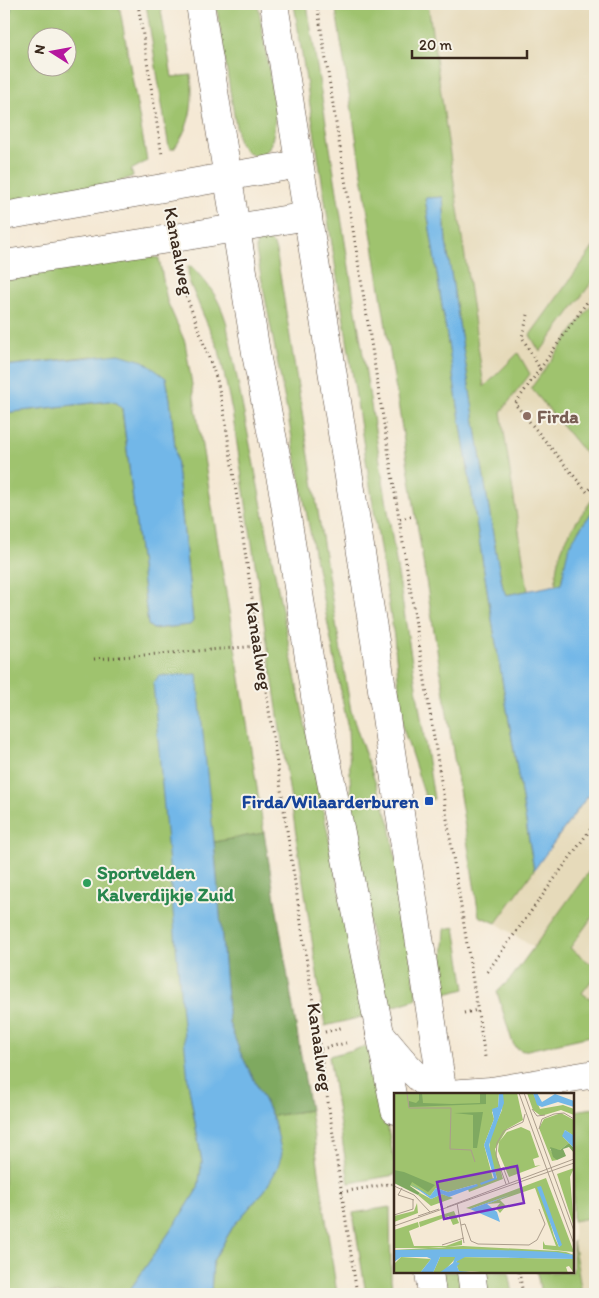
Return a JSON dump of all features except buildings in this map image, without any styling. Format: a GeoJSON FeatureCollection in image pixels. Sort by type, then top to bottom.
{"type":"FeatureCollection","features":[{"type":"Feature","properties":{"kind":"main road"},"geometry":{"type":"LineString","coordinates":[[200,4],[235,228],[257,359],[283,491],[318,715],[394,1105]]}},
{"type":"Feature","properties":{"kind":"main road"},"geometry":{"type":"LineString","coordinates":[[274,4],[373,631],[443,1093]]}},
{"type":"Feature","properties":{"kind":"main road"},"geometry":{"type":"LineString","coordinates":[[4,216],[299,164]]}},
{"type":"Feature","properties":{"kind":"main road"},"geometry":{"type":"LineString","coordinates":[[4,264],[308,216]]}},
{"type":"Feature","properties":{"kind":"main road"},"geometry":{"type":"LineString","coordinates":[[380,1034],[414,1074],[441,1093]]}},
{"type":"Feature","properties":{"kind":"main road"},"geometry":{"type":"LineString","coordinates":[[462,1093],[491,1091],[595,1074]]}},
{"type":"Feature","properties":{"kind":"main road"},"geometry":{"type":"LineString","coordinates":[[429,1273],[432,1294]]}},
{"type":"Feature","properties":{"kind":"main road"},"geometry":{"type":"LineString","coordinates":[[471,1273],[474,1294]]}},
{"type":"Feature","properties":{"kind":"path","name":"Kanaalweg"},"geometry":{"type":"LineString","coordinates":[[138,4],[168,188]]}},
{"type":"Feature","properties":{"kind":"path"},"geometry":{"type":"LineString","coordinates":[[318,4],[491,1091]]}},
{"type":"Feature","properties":{"kind":"path","name":"Kanaalweg"},"geometry":{"type":"LineString","coordinates":[[176,238],[181,281],[217,380],[222,404],[357,1294]]}},
{"type":"Feature","properties":{"kind":"path"},"geometry":{"type":"LineString","coordinates":[[595,291],[515,404],[587,492],[595,484]]}},
{"type":"Feature","properties":{"kind":"path"},"geometry":{"type":"LineString","coordinates":[[592,295],[595,298]]}},
{"type":"Feature","properties":{"kind":"path"},"geometry":{"type":"LineString","coordinates":[[528,315],[522,337],[540,369]]}},
{"type":"Feature","properties":{"kind":"path"},"geometry":{"type":"LineString","coordinates":[[400,519],[413,516]]}},
{"type":"Feature","properties":{"kind":"path"},"geometry":{"type":"LineString","coordinates":[[94,659],[259,646]]}},
{"type":"Feature","properties":{"kind":"path"},"geometry":{"type":"LineString","coordinates":[[487,972],[595,823]]}},
{"type":"Feature","properties":{"kind":"path"},"geometry":{"type":"LineString","coordinates":[[342,1192],[394,1183]]}},
{"type":"Feature","properties":{"kind":"path"},"geometry":{"type":"LineString","coordinates":[[519,1273],[523,1294]]}},
{"type":"Feature","properties":{"kind":"shaded area","name":"Firda"},"geometry":{"type":"Polygon","coordinates":[[[340,4],[595,4],[595,1035],[512,977],[534,948],[496,923],[534,870],[489,602],[340,4]]]}},
{"type":"Feature","properties":{"kind":"shaded area"},"geometry":{"type":"Polygon","coordinates":[[[595,1108],[595,1294],[541,1294],[537,1273],[574,1273],[574,1111],[595,1108]]]}},
{"type":"Feature","properties":{"kind":"green space"},"geometry":{"type":"Polygon","coordinates":[[[11,4],[119,4],[147,161],[131,170],[133,176],[115,184],[4,204],[4,60],[9,52],[11,4]]]}},
{"type":"Feature","properties":{"kind":"green space"},"geometry":{"type":"Polygon","coordinates":[[[146,4],[160,4],[172,77],[191,75],[192,95],[188,123],[174,149],[169,148],[146,4]]]}},
{"type":"Feature","properties":{"kind":"green space"},"geometry":{"type":"Polygon","coordinates":[[[216,4],[258,4],[275,107],[272,140],[269,148],[260,156],[246,151],[238,139],[216,4]]]}},
{"type":"Feature","properties":{"kind":"green space"},"geometry":{"type":"Polygon","coordinates":[[[294,4],[307,4],[434,799],[425,800],[403,728],[394,637],[294,4]]]}},
{"type":"Feature","properties":{"kind":"green space"},"geometry":{"type":"Polygon","coordinates":[[[335,4],[428,4],[484,387],[518,353],[530,374],[501,412],[528,591],[506,595],[496,553],[446,242],[443,197],[425,198],[489,602],[534,870],[496,923],[479,916],[335,4]]]}},
{"type":"Feature","properties":{"kind":"green space"},"geometry":{"type":"Polygon","coordinates":[[[259,240],[272,243],[277,256],[351,711],[390,824],[417,999],[386,1009],[353,842],[348,729],[256,250],[256,243],[259,240]]]}},
{"type":"Feature","properties":{"kind":"green space"},"geometry":{"type":"Polygon","coordinates":[[[595,245],[595,278],[540,352],[530,335],[595,245]]]}},
{"type":"Feature","properties":{"kind":"green space","name":"Sportvelden Kalverdijkje Zuid"},"geometry":{"type":"Polygon","coordinates":[[[139,255],[159,258],[167,301],[185,342],[264,833],[214,842],[212,830],[188,1082],[202,1162],[198,1188],[127,1294],[4,1294],[4,413],[109,401],[117,403],[122,409],[148,625],[153,629],[190,625],[193,621],[170,399],[166,378],[92,356],[4,366],[4,274],[139,255]]]}},
{"type":"Feature","properties":{"kind":"green space"},"geometry":{"type":"Polygon","coordinates":[[[191,266],[212,291],[226,321],[292,661],[366,1016],[325,1026],[232,411],[219,350],[189,281],[188,267],[191,266]]]}},
{"type":"Feature","properties":{"kind":"green space"},"geometry":{"type":"Polygon","coordinates":[[[593,303],[595,306],[595,465],[531,388],[593,303]]]}},
{"type":"Feature","properties":{"kind":"green space"},"geometry":{"type":"Polygon","coordinates":[[[595,496],[595,509],[583,524],[570,546],[561,584],[556,585],[558,561],[562,549],[580,516],[595,496]]]}},
{"type":"Feature","properties":{"kind":"green space"},"geometry":{"type":"Polygon","coordinates":[[[264,833],[310,1110],[272,1116],[240,1052],[229,1023],[214,842],[264,833]]]}},
{"type":"Feature","properties":{"kind":"green space"},"geometry":{"type":"Polygon","coordinates":[[[595,863],[595,913],[570,948],[595,967],[595,976],[582,993],[595,1002],[595,1035],[523,1051],[515,1047],[512,1041],[497,992],[512,977],[595,863]]]}},
{"type":"Feature","properties":{"kind":"green space"},"geometry":{"type":"Polygon","coordinates":[[[455,927],[465,989],[441,995],[445,929],[455,927]]]}},
{"type":"Feature","properties":{"kind":"green space"},"geometry":{"type":"Polygon","coordinates":[[[372,1045],[394,1160],[394,1175],[349,1183],[329,1056],[372,1045]]]}},
{"type":"Feature","properties":{"kind":"green space"},"geometry":{"type":"Polygon","coordinates":[[[595,1108],[595,1217],[574,1221],[574,1111],[595,1108]]]}},
{"type":"Feature","properties":{"kind":"green space"},"geometry":{"type":"Polygon","coordinates":[[[310,1110],[337,1294],[211,1294],[213,1261],[234,1225],[265,1190],[277,1132],[272,1116],[310,1110]]]}},
{"type":"Feature","properties":{"kind":"green space"},"geometry":{"type":"Polygon","coordinates":[[[390,1207],[391,1280],[393,1294],[366,1294],[353,1213],[390,1207]]]}},
{"type":"Feature","properties":{"kind":"green space"},"geometry":{"type":"Polygon","coordinates":[[[574,1247],[582,1294],[541,1294],[537,1273],[574,1273],[574,1247]]]}},
{"type":"Feature","properties":{"kind":"green space"},"geometry":{"type":"Polygon","coordinates":[[[438,1273],[461,1273],[465,1294],[442,1294],[438,1273]]]}},
{"type":"Feature","properties":{"kind":"green space"},"geometry":{"type":"Polygon","coordinates":[[[481,1273],[509,1273],[513,1294],[485,1294],[481,1273]]]}},
{"type":"Feature","properties":{"kind":"water"},"geometry":{"type":"Polygon","coordinates":[[[4,4],[11,4],[9,52],[4,60],[4,4]]]}},
{"type":"Feature","properties":{"kind":"water"},"geometry":{"type":"Polygon","coordinates":[[[443,197],[446,242],[496,553],[506,595],[561,584],[570,545],[595,509],[595,786],[534,870],[489,602],[425,198],[443,197]]]}},
{"type":"Feature","properties":{"kind":"water"},"geometry":{"type":"Polygon","coordinates":[[[119,354],[143,361],[166,378],[170,399],[193,621],[190,625],[153,629],[148,625],[122,408],[117,403],[109,401],[4,413],[4,366],[119,354]]]}},
{"type":"Feature","properties":{"kind":"water"},"geometry":{"type":"Polygon","coordinates":[[[197,674],[214,842],[229,1023],[240,1052],[272,1116],[282,1154],[277,1169],[265,1190],[234,1225],[213,1261],[211,1294],[127,1294],[198,1188],[202,1162],[188,1082],[153,683],[159,676],[197,674]]]}},
{"type":"Feature","properties":{"kind":"place","name":"Firda"},"geometry":{"type":"Point","coordinates":[527,416]}},
{"type":"Feature","properties":{"kind":"place","name":"Firda/Wilaarderburen"},"geometry":{"type":"Point","coordinates":[429,801]}},
{"type":"Feature","properties":{"kind":"place","name":"Sportvelden Kalverdijkje Zuid"},"geometry":{"type":"Point","coordinates":[87,883]}}]}
